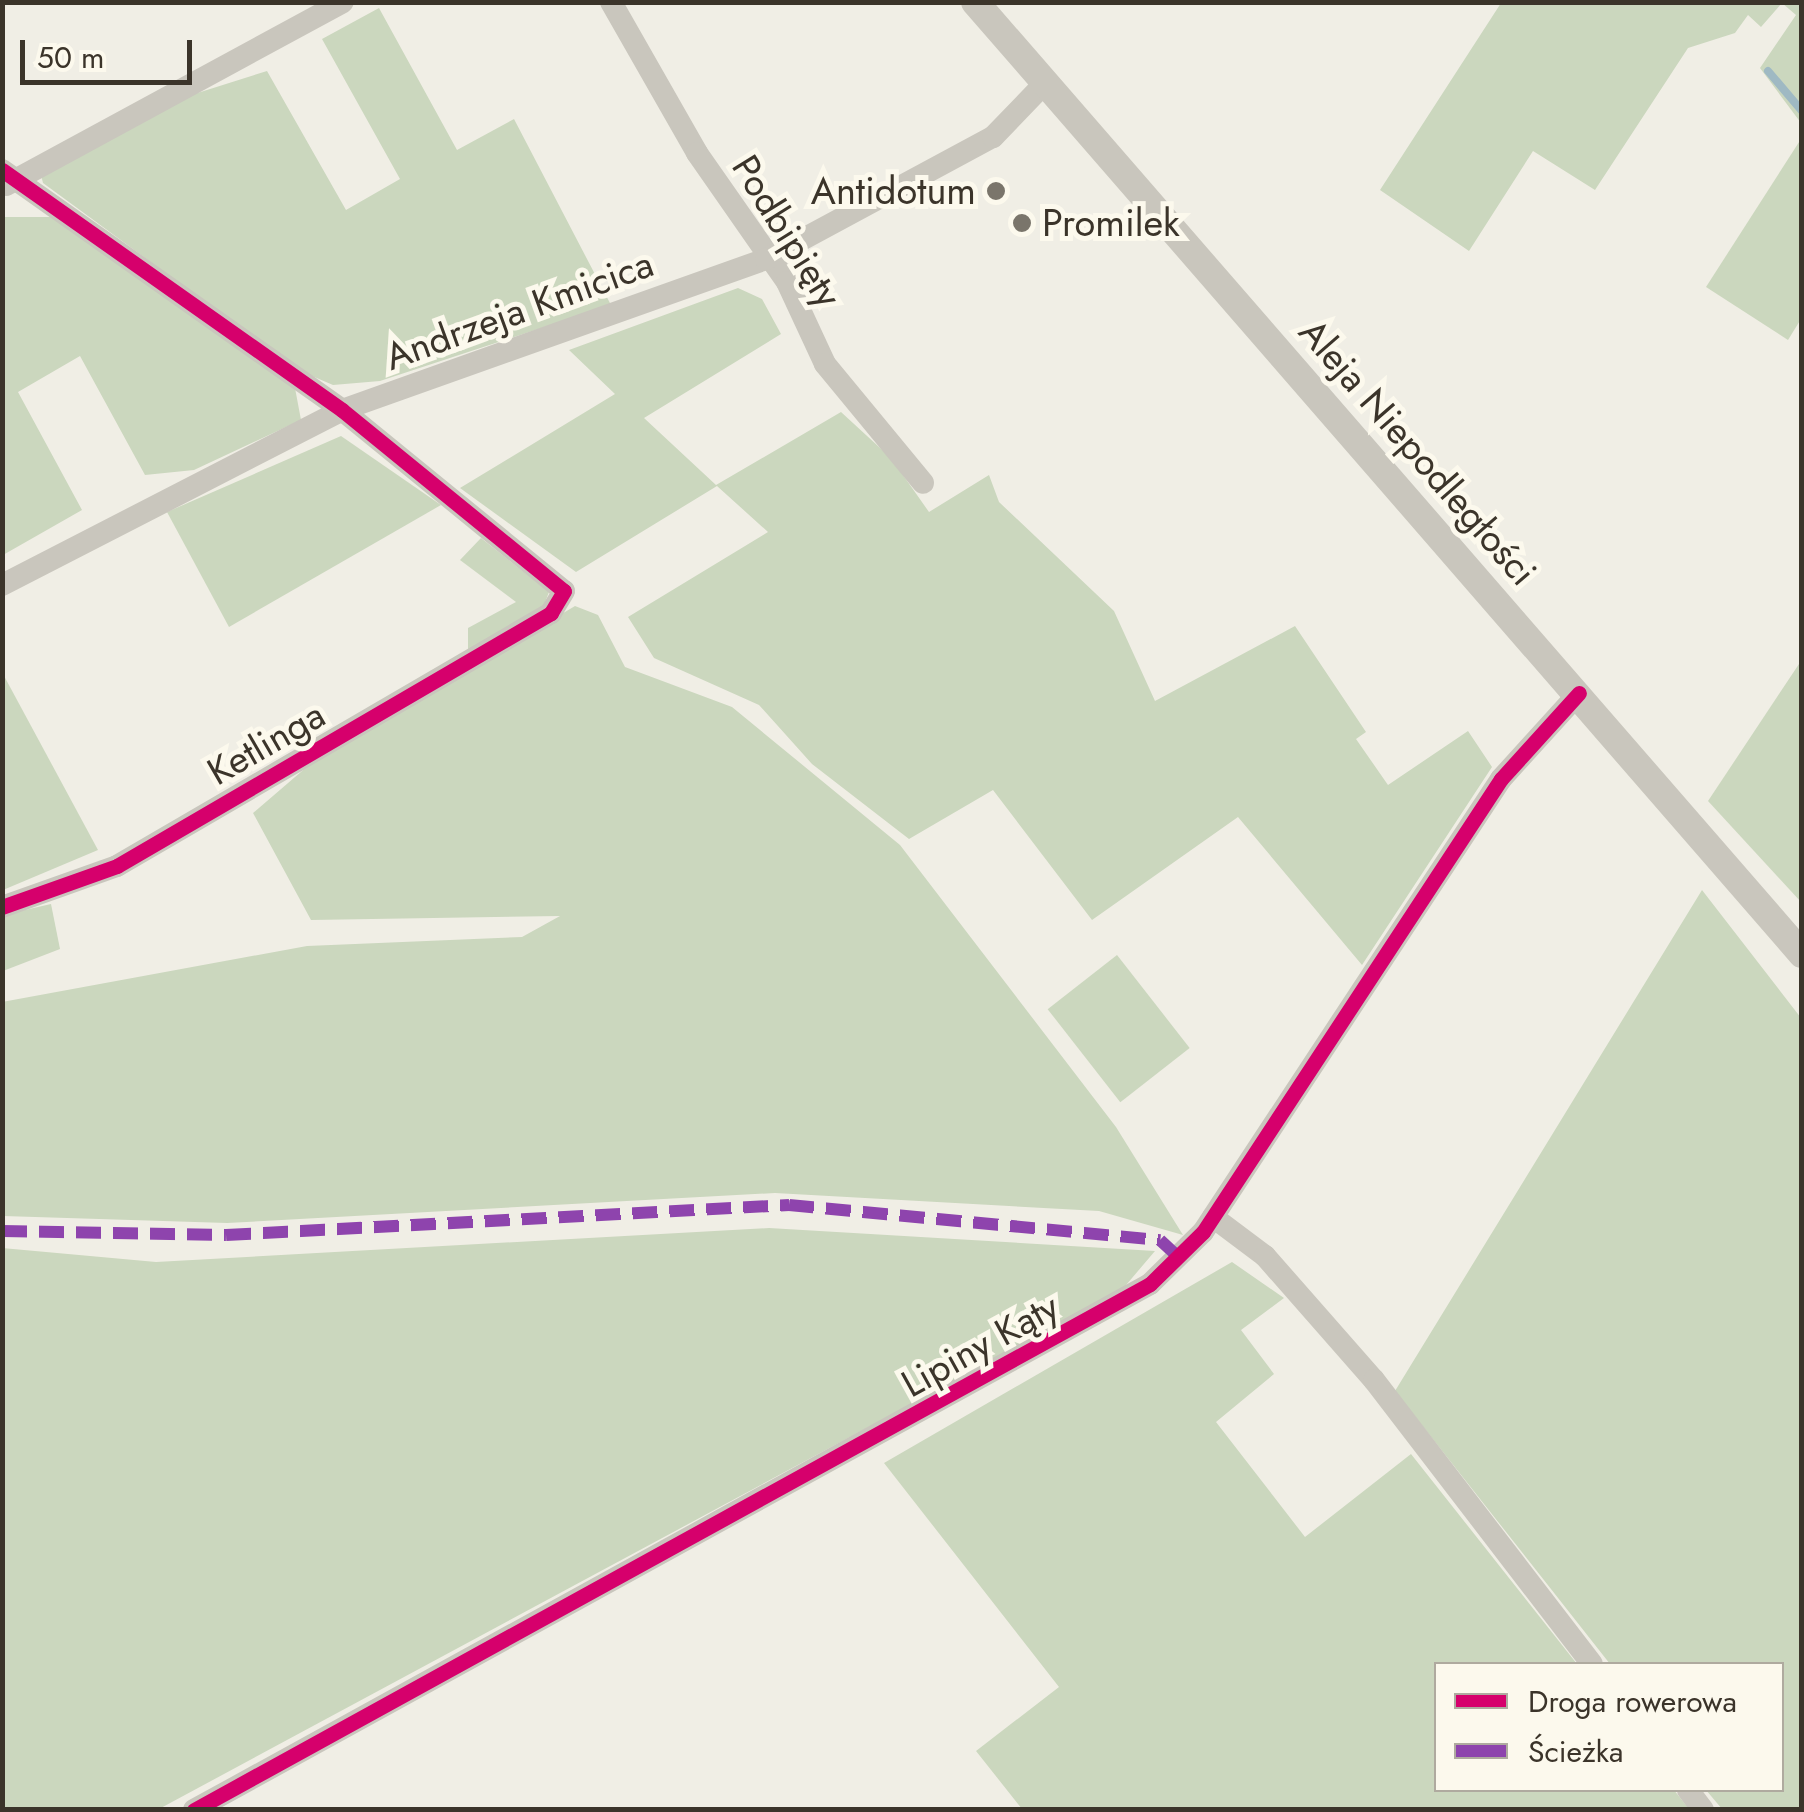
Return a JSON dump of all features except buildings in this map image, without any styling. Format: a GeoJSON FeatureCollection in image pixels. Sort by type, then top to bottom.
{"type":"FeatureCollection","features":[{"type":"Feature","properties":{"kind":"street"},"geometry":{"type":"LineString","coordinates":[[342,410],[6,179],[343,2]]}},
{"type":"Feature","properties":{"kind":"street","name":"Podbipięty"},"geometry":{"type":"LineString","coordinates":[[612,2],[766,259],[787,282],[825,364],[923,483]]}},
{"type":"Feature","properties":{"kind":"street","name":"Aleja Niepodległości"},"geometry":{"type":"LineString","coordinates":[[975,2],[1802,954]]}},
{"type":"Feature","properties":{"kind":"street","name":"Andrzeja Kmicica"},"geometry":{"type":"LineString","coordinates":[[2,585],[342,410],[766,259],[993,136],[1044,84]]}},
{"type":"Feature","properties":{"kind":"street","name":"Ketlinga"},"geometry":{"type":"LineString","coordinates":[[2,906],[116,866],[551,614],[564,591],[529,554],[342,410]]}},
{"type":"Feature","properties":{"kind":"street","name":"Lipiny Kąty"},"geometry":{"type":"LineString","coordinates":[[194,1810],[1104,1314],[1150,1284],[1213,1217],[1502,779],[1579,694]]}},
{"type":"Feature","properties":{"kind":"street"},"geometry":{"type":"LineString","coordinates":[[1213,1217],[1266,1256],[1374,1380],[1590,1662]]}},
{"type":"Feature","properties":{"kind":"green space"},"geometry":{"type":"Polygon","coordinates":[[[1653,2],[1801,3],[1801,123],[1760,68],[1796,15],[1782,3],[1761,27],[1748,15],[1735,33],[1688,48],[1595,190],[1533,151],[1469,251],[1380,190],[1501,3],[1653,2]]]}},
{"type":"Feature","properties":{"kind":"green space"},"geometry":{"type":"Polygon","coordinates":[[[379,8],[457,150],[514,119],[611,305],[380,381],[333,385],[298,370],[43,183],[41,175],[169,102],[267,71],[346,210],[400,179],[322,39],[379,8]]]}},
{"type":"Feature","properties":{"kind":"green space"},"geometry":{"type":"Polygon","coordinates":[[[1801,139],[1801,319],[1788,340],[1706,287],[1801,139]]]}},
{"type":"Feature","properties":{"kind":"green space"},"geometry":{"type":"Polygon","coordinates":[[[3,217],[53,217],[295,388],[301,420],[194,470],[145,475],[80,356],[18,392],[82,510],[3,555],[3,217]]]}},
{"type":"Feature","properties":{"kind":"green space"},"geometry":{"type":"Polygon","coordinates":[[[738,288],[762,299],[781,334],[644,418],[716,485],[841,412],[891,458],[929,512],[989,475],[999,502],[1114,611],[1155,701],[1295,626],[1366,732],[1356,739],[1388,785],[1468,731],[1492,767],[1362,965],[1238,817],[1092,920],[993,790],[909,839],[812,764],[759,705],[654,658],[628,617],[768,532],[717,486],[576,572],[460,488],[615,394],[569,350],[738,288]]]}},
{"type":"Feature","properties":{"kind":"green space"},"geometry":{"type":"Polygon","coordinates":[[[341,436],[441,505],[229,627],[167,512],[341,436]]]}},
{"type":"Feature","properties":{"kind":"green space"},"geometry":{"type":"Polygon","coordinates":[[[481,538],[549,592],[544,605],[468,655],[468,628],[516,602],[460,560],[481,538]]]}},
{"type":"Feature","properties":{"kind":"green space"},"geometry":{"type":"Polygon","coordinates":[[[575,606],[598,615],[625,667],[732,707],[900,845],[1116,1127],[1183,1235],[1099,1211],[775,1193],[227,1223],[3,1216],[2,1002],[307,946],[522,937],[560,916],[311,920],[253,813],[309,765],[575,606]]]}},
{"type":"Feature","properties":{"kind":"green space"},"geometry":{"type":"Polygon","coordinates":[[[1801,661],[1801,902],[1708,801],[1801,661]]]}},
{"type":"Feature","properties":{"kind":"green space"},"geometry":{"type":"Polygon","coordinates":[[[3,674],[98,850],[2,890],[3,674]]]}},
{"type":"Feature","properties":{"kind":"green space"},"geometry":{"type":"Polygon","coordinates":[[[1702,890],[1801,1018],[1801,1809],[1722,1809],[1708,1792],[1784,1792],[1784,1662],[1608,1662],[1395,1391],[1702,890]]]}},
{"type":"Feature","properties":{"kind":"green space"},"geometry":{"type":"Polygon","coordinates":[[[51,904],[60,949],[3,971],[3,915],[51,904]]]}},
{"type":"Feature","properties":{"kind":"green space"},"geometry":{"type":"Polygon","coordinates":[[[1117,955],[1190,1048],[1120,1102],[1048,1009],[1117,955]]]}},
{"type":"Feature","properties":{"kind":"green space"},"geometry":{"type":"Polygon","coordinates":[[[769,1228],[1155,1251],[1121,1291],[159,1809],[3,1810],[2,1248],[156,1262],[769,1228]]]}},
{"type":"Feature","properties":{"kind":"green space"},"geometry":{"type":"Polygon","coordinates":[[[1232,1262],[1284,1298],[1241,1330],[1274,1374],[1216,1422],[1305,1537],[1411,1454],[1575,1662],[1434,1662],[1434,1792],[1676,1792],[1689,1809],[1022,1809],[976,1751],[1059,1687],[884,1463],[1232,1262]]]}},
{"type":"Feature","properties":{"kind":"waterway"},"geometry":{"type":"LineString","coordinates":[[1768,71],[1802,111]]}},
{"type":"Feature","properties":{"kind":"marked path"},"geometry":{"type":"LineString","coordinates":[[2,1231],[226,1235],[789,1205],[1160,1240],[1179,1258]]}},
{"type":"Feature","properties":{"kind":"cycle path"},"geometry":{"type":"LineString","coordinates":[[2,170],[342,410],[564,591],[551,613],[117,866],[2,907]]}},
{"type":"Feature","properties":{"kind":"cycle path"},"geometry":{"type":"LineString","coordinates":[[194,1810],[1150,1284],[1203,1232],[1501,779],[1579,693]]}},
{"type":"Feature","properties":{"kind":"place","name":"Antidotum"},"geometry":{"type":"Point","coordinates":[996,191]}},
{"type":"Feature","properties":{"kind":"place","name":"Promilek"},"geometry":{"type":"Point","coordinates":[1022,223]}}]}
